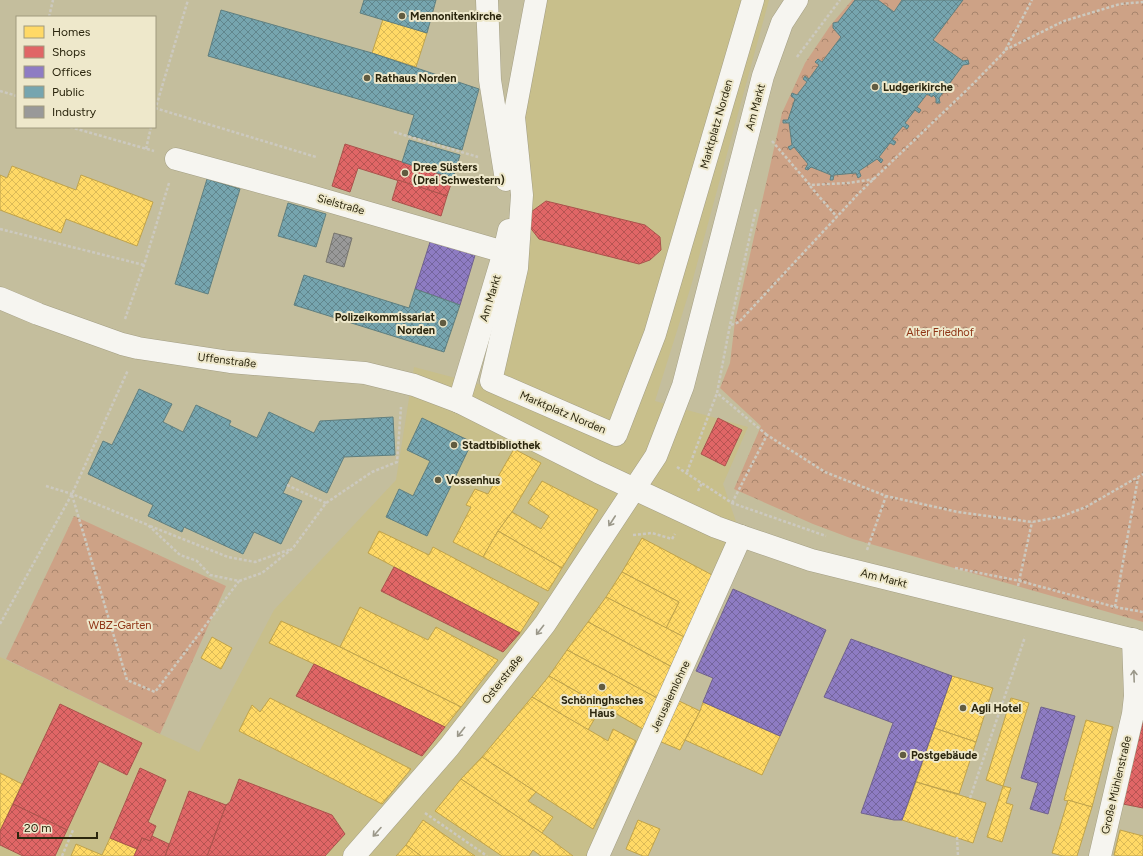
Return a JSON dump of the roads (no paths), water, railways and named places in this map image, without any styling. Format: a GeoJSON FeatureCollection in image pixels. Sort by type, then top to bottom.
{"type":"FeatureCollection","features":[{"type":"Feature","properties":{"kind":"street","name":"Am Markt"},"geometry":{"type":"LineString","coordinates":[[487,0],[490,80],[504,165],[510,223],[504,252],[459,402],[633,489],[686,514],[741,536],[811,560],[1138,640]]}},
{"type":"Feature","properties":{"kind":"street","name":"Marktplatz Norden"},"geometry":{"type":"LineString","coordinates":[[536,0],[514,117],[522,195],[517,268],[491,382],[616,435],[655,334],[753,0]]}},
{"type":"Feature","properties":{"kind":"street","name":"Am Markt"},"geometry":{"type":"LineString","coordinates":[[633,489],[656,456],[683,386],[764,76],[782,23],[797,0]]}},
{"type":"Feature","properties":{"kind":"street","name":"Sielstraße"},"geometry":{"type":"LineString","coordinates":[[176,159],[304,194],[504,252]]}},
{"type":"Feature","properties":{"kind":"street","name":"Uffenstraße"},"geometry":{"type":"LineString","coordinates":[[0,298],[38,314],[138,348],[230,362],[365,373],[414,385],[459,402]]}},
{"type":"Feature","properties":{"kind":"street","name":"Osterstraße"},"geometry":{"type":"LineString","coordinates":[[354,856],[405,799],[454,740],[545,624],[633,489]]}},
{"type":"Feature","properties":{"kind":"street","name":"Jerusalemlohne"},"geometry":{"type":"LineString","coordinates":[[598,856],[741,536]]}},
{"type":"Feature","properties":{"kind":"street","name":"Große Mühlenstraße"},"geometry":{"type":"LineString","coordinates":[[1100,856],[1138,705],[1135,696],[1138,640]]}},
{"type":"Feature","properties":{"kind":"place","name":"Mennonitenkirche"},"geometry":{"type":"Point","coordinates":[402,16]}},
{"type":"Feature","properties":{"kind":"place","name":"Rathaus Norden"},"geometry":{"type":"Point","coordinates":[367,78]}},
{"type":"Feature","properties":{"kind":"place","name":"Ludgerikirche"},"geometry":{"type":"Point","coordinates":[875,87]}},
{"type":"Feature","properties":{"kind":"place","name":"Dree Süsters (Drei Schwestern)"},"geometry":{"type":"Point","coordinates":[405,173]}},
{"type":"Feature","properties":{"kind":"place","name":"Polizeikommissariat Norden"},"geometry":{"type":"Point","coordinates":[443,323]}},
{"type":"Feature","properties":{"kind":"place","name":"Stadtbibliothek"},"geometry":{"type":"Point","coordinates":[454,445]}},
{"type":"Feature","properties":{"kind":"place","name":"Vossenhus"},"geometry":{"type":"Point","coordinates":[438,480]}},
{"type":"Feature","properties":{"kind":"place","name":"Schöninghsches Haus"},"geometry":{"type":"Point","coordinates":[602,687]}},
{"type":"Feature","properties":{"kind":"place","name":"Agli Hotel"},"geometry":{"type":"Point","coordinates":[963,708]}},
{"type":"Feature","properties":{"kind":"place","name":"Postgebäude"},"geometry":{"type":"Point","coordinates":[903,755]}},
{"type":"Feature","properties":{"kind":"park label","name":"Alter Friedhof"},"geometry":{"type":"Point","coordinates":[940,332]}},
{"type":"Feature","properties":{"kind":"park label","name":"WBZ-Garten"},"geometry":{"type":"Point","coordinates":[120,625]}}]}
